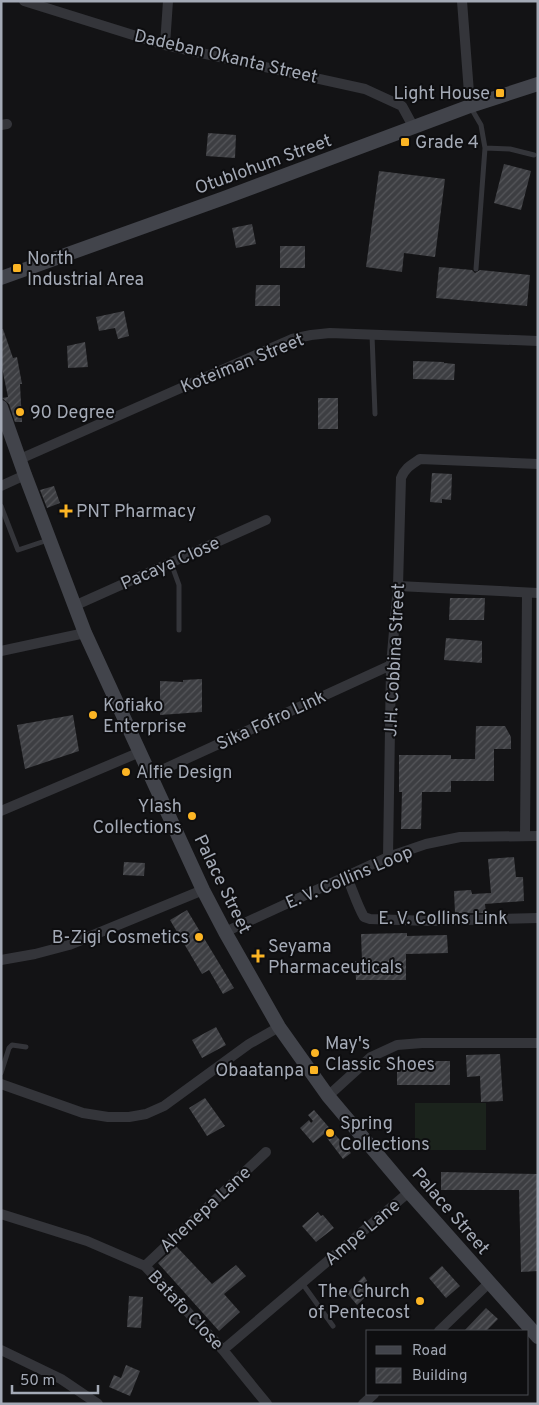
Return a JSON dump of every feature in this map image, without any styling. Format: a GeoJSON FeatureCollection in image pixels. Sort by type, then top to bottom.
{"type":"FeatureCollection","features":[{"type":"Feature","properties":{"kind":"street","name":"Dadeban Okanta Street"},"geometry":{"type":"LineString","coordinates":[[24,1],[166,45],[365,89],[402,106],[414,128]]}},
{"type":"Feature","properties":{"kind":"street"},"geometry":{"type":"LineString","coordinates":[[166,45],[168,1]]}},
{"type":"Feature","properties":{"kind":"street"},"geometry":{"type":"LineString","coordinates":[[462,1],[470,106]]}},
{"type":"Feature","properties":{"kind":"street","name":"Otublohum Street"},"geometry":{"type":"LineString","coordinates":[[1,278],[224,198],[470,106],[538,84]]}},
{"type":"Feature","properties":{"kind":"street","name":"Koteiman Street"},"geometry":{"type":"LineString","coordinates":[[20,459],[292,339],[311,334],[330,333],[538,341]]}},
{"type":"Feature","properties":{"kind":"street","name":"Palace Street"},"geometry":{"type":"LineString","coordinates":[[1,407],[85,633],[203,890],[225,932],[280,1027],[328,1096],[409,1192],[538,1337]]}},
{"type":"Feature","properties":{"kind":"street","name":"J.H. Cobbina Street"},"geometry":{"type":"LineString","coordinates":[[388,856],[391,665],[398,586],[401,478],[408,466],[420,459],[538,464]]}},
{"type":"Feature","properties":{"kind":"street"},"geometry":{"type":"LineString","coordinates":[[1,486],[25,475]]}},
{"type":"Feature","properties":{"kind":"street","name":"Pacaya Close"},"geometry":{"type":"LineString","coordinates":[[74,606],[266,520]]}},
{"type":"Feature","properties":{"kind":"street"},"geometry":{"type":"LineString","coordinates":[[398,586],[532,593],[525,835]]}},
{"type":"Feature","properties":{"kind":"street"},"geometry":{"type":"LineString","coordinates":[[1,651],[85,633]]}},
{"type":"Feature","properties":{"kind":"street","name":"Sika Fofro Link"},"geometry":{"type":"LineString","coordinates":[[151,775],[391,665]]}},
{"type":"Feature","properties":{"kind":"street"},"geometry":{"type":"LineString","coordinates":[[1,811],[140,752]]}},
{"type":"Feature","properties":{"kind":"street","name":"E. V. Collins Loop"},"geometry":{"type":"LineString","coordinates":[[225,932],[388,856],[426,844],[460,838],[538,836]]}},
{"type":"Feature","properties":{"kind":"street","name":"E. V. Collins Link"},"geometry":{"type":"LineString","coordinates":[[346,875],[358,901],[359,909],[364,917],[370,919],[430,921],[538,918]]}},
{"type":"Feature","properties":{"kind":"street"},"geometry":{"type":"LineString","coordinates":[[1,960],[35,954],[69,944],[203,890]]}},
{"type":"Feature","properties":{"kind":"street"},"geometry":{"type":"LineString","coordinates":[[1,1084],[83,1113],[108,1117],[129,1117],[146,1114],[164,1106],[249,1044],[280,1027]]}},
{"type":"Feature","properties":{"kind":"street"},"geometry":{"type":"LineString","coordinates":[[328,1096],[372,1056],[398,1045],[422,1043],[538,1043]]}},
{"type":"Feature","properties":{"kind":"street","name":"Ahenepa Lane"},"geometry":{"type":"LineString","coordinates":[[145,1266],[266,1152]]}},
{"type":"Feature","properties":{"kind":"street","name":"Ampe Lane"},"geometry":{"type":"LineString","coordinates":[[223,1350],[409,1192]]}},
{"type":"Feature","properties":{"kind":"street","name":"Batafo Close"},"geometry":{"type":"LineString","coordinates":[[1,1214],[87,1240],[145,1266],[223,1350],[266,1404]]}},
{"type":"Feature","properties":{"kind":"street"},"geometry":{"type":"LineString","coordinates":[[440,1330],[489,1283]]}},
{"type":"Feature","properties":{"kind":"street"},"geometry":{"type":"LineString","coordinates":[[1,1350],[62,1378],[98,1404]]}},
{"type":"Feature","properties":{"kind":"street"},"geometry":{"type":"LineString","coordinates":[[363,1404],[373,1395]]}},
{"type":"Feature","properties":{"kind":"lane"},"geometry":{"type":"LineString","coordinates":[[470,106],[481,125],[485,148],[476,269]]}},
{"type":"Feature","properties":{"kind":"lane"},"geometry":{"type":"LineString","coordinates":[[485,148],[510,149],[534,155]]}},
{"type":"Feature","properties":{"kind":"lane"},"geometry":{"type":"LineString","coordinates":[[372,335],[375,414]]}},
{"type":"Feature","properties":{"kind":"lane"},"geometry":{"type":"LineString","coordinates":[[1,506],[18,550],[49,540]]}},
{"type":"Feature","properties":{"kind":"lane"},"geometry":{"type":"LineString","coordinates":[[171,562],[179,585],[178,630]]}},
{"type":"Feature","properties":{"kind":"lane"},"geometry":{"type":"LineString","coordinates":[[1,1073],[12,1044],[26,1047]]}},
{"type":"Feature","properties":{"kind":"lane"},"geometry":{"type":"LineString","coordinates":[[302,1283],[333,1326]]}},
{"type":"Feature","properties":{"kind":"shaded area"},"geometry":{"type":"Polygon","coordinates":[[[415,1103],[486,1103],[486,1150],[415,1150],[415,1103]]]}},
{"type":"Feature","properties":{"kind":"building"},"geometry":{"type":"Polygon","coordinates":[[[208,133],[236,135],[235,158],[206,156],[208,133]]]}},
{"type":"Feature","properties":{"kind":"building"},"geometry":{"type":"Polygon","coordinates":[[[504,164],[531,171],[521,210],[494,203],[504,164]]]}},
{"type":"Feature","properties":{"kind":"building"},"geometry":{"type":"Polygon","coordinates":[[[379,171],[445,179],[435,257],[404,253],[402,272],[366,267],[379,171]]]}},
{"type":"Feature","properties":{"kind":"building"},"geometry":{"type":"Polygon","coordinates":[[[252,224],[256,244],[236,248],[232,228],[252,224]]]}},
{"type":"Feature","properties":{"kind":"building"},"geometry":{"type":"Polygon","coordinates":[[[280,246],[305,246],[305,268],[280,268],[280,246]]]}},
{"type":"Feature","properties":{"kind":"building"},"geometry":{"type":"Polygon","coordinates":[[[439,267],[472,270],[475,273],[480,270],[530,275],[527,306],[436,298],[439,267]]]}},
{"type":"Feature","properties":{"kind":"building"},"geometry":{"type":"Polygon","coordinates":[[[256,285],[280,285],[280,306],[255,306],[256,285]]]}},
{"type":"Feature","properties":{"kind":"building"},"geometry":{"type":"Polygon","coordinates":[[[124,311],[129,336],[118,339],[115,328],[99,331],[96,317],[124,311]]]}},
{"type":"Feature","properties":{"kind":"building"},"geometry":{"type":"Polygon","coordinates":[[[1,329],[3,329],[13,358],[17,357],[22,384],[20,384],[22,422],[15,422],[9,404],[2,398],[8,397],[1,363],[1,329]]]}},
{"type":"Feature","properties":{"kind":"building"},"geometry":{"type":"Polygon","coordinates":[[[85,342],[88,367],[68,368],[67,346],[85,342]]]}},
{"type":"Feature","properties":{"kind":"building"},"geometry":{"type":"Polygon","coordinates":[[[413,361],[455,364],[454,380],[413,379],[413,361]]]}},
{"type":"Feature","properties":{"kind":"building"},"geometry":{"type":"Polygon","coordinates":[[[318,398],[338,398],[338,429],[318,429],[318,398]]]}},
{"type":"Feature","properties":{"kind":"building"},"geometry":{"type":"Polygon","coordinates":[[[432,473],[452,474],[451,500],[442,499],[442,503],[430,502],[432,473]]]}},
{"type":"Feature","properties":{"kind":"building"},"geometry":{"type":"Polygon","coordinates":[[[54,486],[60,503],[47,508],[40,490],[54,486]]]}},
{"type":"Feature","properties":{"kind":"building"},"geometry":{"type":"Polygon","coordinates":[[[450,598],[485,598],[484,620],[449,620],[450,598]]]}},
{"type":"Feature","properties":{"kind":"building"},"geometry":{"type":"Polygon","coordinates":[[[446,638],[482,641],[482,663],[444,660],[446,638]]]}},
{"type":"Feature","properties":{"kind":"building"},"geometry":{"type":"Polygon","coordinates":[[[202,679],[202,712],[160,715],[160,681],[183,682],[183,680],[202,679]]]}},
{"type":"Feature","properties":{"kind":"building"},"geometry":{"type":"Polygon","coordinates":[[[73,715],[79,751],[25,769],[17,725],[73,715]]]}},
{"type":"Feature","properties":{"kind":"building"},"geometry":{"type":"Polygon","coordinates":[[[476,726],[505,726],[511,737],[511,749],[494,749],[494,781],[451,781],[451,792],[422,792],[421,829],[401,829],[402,792],[399,792],[399,755],[451,755],[451,759],[475,759],[476,726]]]}},
{"type":"Feature","properties":{"kind":"building"},"geometry":{"type":"Polygon","coordinates":[[[514,857],[516,877],[523,877],[524,901],[485,904],[486,913],[455,913],[454,891],[471,890],[472,894],[491,893],[488,859],[514,857]]]}},
{"type":"Feature","properties":{"kind":"building"},"geometry":{"type":"Polygon","coordinates":[[[124,862],[145,863],[144,876],[123,875],[124,862]]]}},
{"type":"Feature","properties":{"kind":"building"},"geometry":{"type":"Polygon","coordinates":[[[187,910],[234,988],[223,994],[209,970],[202,974],[170,920],[187,910]]]}},
{"type":"Feature","properties":{"kind":"building"},"geometry":{"type":"Polygon","coordinates":[[[407,933],[407,936],[447,935],[448,953],[406,954],[406,980],[356,980],[355,961],[362,961],[361,934],[407,933]]]}},
{"type":"Feature","properties":{"kind":"building"},"geometry":{"type":"Polygon","coordinates":[[[216,1027],[226,1045],[202,1058],[192,1040],[216,1027]]]}},
{"type":"Feature","properties":{"kind":"building"},"geometry":{"type":"Polygon","coordinates":[[[500,1054],[503,1101],[481,1102],[480,1076],[467,1077],[466,1055],[500,1054]]]}},
{"type":"Feature","properties":{"kind":"building"},"geometry":{"type":"Polygon","coordinates":[[[397,1061],[450,1061],[450,1085],[397,1085],[397,1061]]]}},
{"type":"Feature","properties":{"kind":"building"},"geometry":{"type":"Polygon","coordinates":[[[205,1098],[225,1126],[207,1136],[189,1108],[205,1098]]]}},
{"type":"Feature","properties":{"kind":"building"},"geometry":{"type":"Polygon","coordinates":[[[314,1110],[351,1153],[343,1159],[324,1134],[313,1143],[300,1128],[309,1120],[311,1123],[313,1121],[308,1115],[314,1110]]]}},
{"type":"Feature","properties":{"kind":"building"},"geometry":{"type":"Polygon","coordinates":[[[441,1172],[538,1174],[538,1271],[521,1272],[519,1190],[441,1190],[441,1172]]]}},
{"type":"Feature","properties":{"kind":"building"},"geometry":{"type":"Polygon","coordinates":[[[318,1212],[334,1228],[316,1242],[302,1226],[318,1212]]]}},
{"type":"Feature","properties":{"kind":"building"},"geometry":{"type":"Polygon","coordinates":[[[176,1246],[212,1284],[236,1265],[246,1276],[224,1294],[240,1312],[219,1331],[158,1263],[176,1246]]]}},
{"type":"Feature","properties":{"kind":"building"},"geometry":{"type":"Polygon","coordinates":[[[442,1266],[460,1286],[446,1298],[429,1278],[442,1266]]]}},
{"type":"Feature","properties":{"kind":"building"},"geometry":{"type":"Polygon","coordinates":[[[364,1276],[373,1290],[357,1305],[347,1293],[364,1276]]]}},
{"type":"Feature","properties":{"kind":"building"},"geometry":{"type":"Polygon","coordinates":[[[129,1296],[143,1297],[141,1328],[127,1327],[129,1296]]]}},
{"type":"Feature","properties":{"kind":"building"},"geometry":{"type":"Polygon","coordinates":[[[486,1308],[498,1319],[487,1330],[465,1330],[486,1308]]]}},
{"type":"Feature","properties":{"kind":"building"},"geometry":{"type":"Polygon","coordinates":[[[126,1365],[140,1371],[130,1396],[109,1387],[114,1375],[121,1378],[126,1365]]]}},
{"type":"Feature","properties":{"kind":"place","name":"Light House"},"geometry":{"type":"Point","coordinates":[500,93]}},
{"type":"Feature","properties":{"kind":"place","name":"Grade 4"},"geometry":{"type":"Point","coordinates":[405,142]}},
{"type":"Feature","properties":{"kind":"place","name":"North Industrial Area"},"geometry":{"type":"Point","coordinates":[17,268]}},
{"type":"Feature","properties":{"kind":"place","name":"90 Degree"},"geometry":{"type":"Point","coordinates":[20,412]}},
{"type":"Feature","properties":{"kind":"place","name":"PNT Pharmacy"},"geometry":{"type":"Point","coordinates":[66,511]}},
{"type":"Feature","properties":{"kind":"place","name":"Kofiako Enterprise"},"geometry":{"type":"Point","coordinates":[93,715]}},
{"type":"Feature","properties":{"kind":"place","name":"Alfie Design"},"geometry":{"type":"Point","coordinates":[126,772]}},
{"type":"Feature","properties":{"kind":"place","name":"Ylash Collections"},"geometry":{"type":"Point","coordinates":[192,816]}},
{"type":"Feature","properties":{"kind":"place","name":"B-Zigi Cosmetics"},"geometry":{"type":"Point","coordinates":[199,937]}},
{"type":"Feature","properties":{"kind":"place","name":"Seyama Pharmaceuticals"},"geometry":{"type":"Point","coordinates":[258,956]}},
{"type":"Feature","properties":{"kind":"place","name":"May's Classic Shoes"},"geometry":{"type":"Point","coordinates":[315,1053]}},
{"type":"Feature","properties":{"kind":"place","name":"Obaatanpa"},"geometry":{"type":"Point","coordinates":[314,1070]}},
{"type":"Feature","properties":{"kind":"place","name":"Spring Collections"},"geometry":{"type":"Point","coordinates":[330,1133]}},
{"type":"Feature","properties":{"kind":"place","name":"The Church of Pentecost"},"geometry":{"type":"Point","coordinates":[420,1301]}}]}
